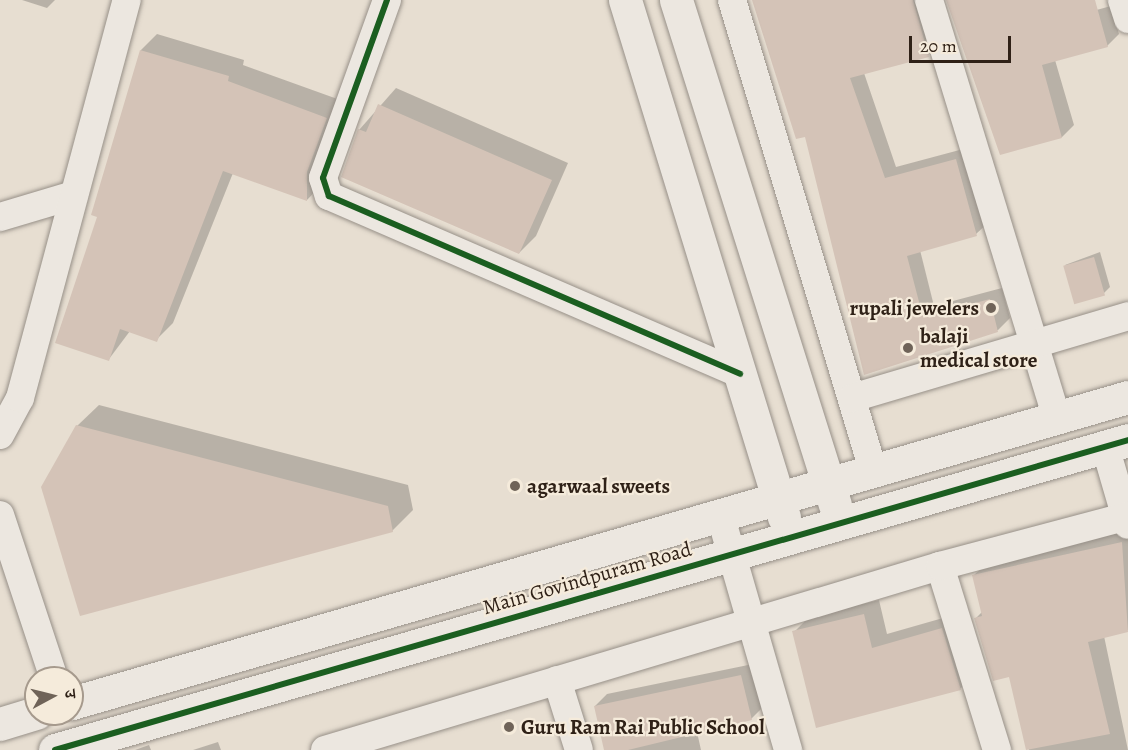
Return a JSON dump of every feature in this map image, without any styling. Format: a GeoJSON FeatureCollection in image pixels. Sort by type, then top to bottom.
{"type":"FeatureCollection","features":[{"type":"Feature","properties":{"kind":"street"},"geometry":{"type":"LineString","coordinates":[[0,435],[20,398],[128,0]]}},
{"type":"Feature","properties":{"kind":"street"},"geometry":{"type":"LineString","coordinates":[[387,0],[323,178],[328,196],[740,374]]}},
{"type":"Feature","properties":{"kind":"street"},"geometry":{"type":"LineString","coordinates":[[625,0],[790,536]]}},
{"type":"Feature","properties":{"kind":"street"},"geometry":{"type":"LineString","coordinates":[[676,0],[840,521]]}},
{"type":"Feature","properties":{"kind":"street"},"geometry":{"type":"LineString","coordinates":[[732,0],[873,470]]}},
{"type":"Feature","properties":{"kind":"street"},"geometry":{"type":"LineString","coordinates":[[929,0],[1032,344],[1057,418]]}},
{"type":"Feature","properties":{"kind":"street"},"geometry":{"type":"LineString","coordinates":[[1122,0],[1128,19]]}},
{"type":"Feature","properties":{"kind":"street"},"geometry":{"type":"LineString","coordinates":[[0,217],[74,195]]}},
{"type":"Feature","properties":{"kind":"street"},"geometry":{"type":"LineString","coordinates":[[852,398],[1128,316]]}},
{"type":"Feature","properties":{"kind":"street","name":"Main Govindpuram Road"},"geometry":{"type":"LineString","coordinates":[[84,700],[1128,397]]}},
{"type":"Feature","properties":{"kind":"street"},"geometry":{"type":"LineString","coordinates":[[325,750],[940,566],[1127,519],[1117,443]]}},
{"type":"Feature","properties":{"kind":"street","name":"Main Govindpuram Road"},"geometry":{"type":"LineString","coordinates":[[56,750],[840,521],[1117,443]]}},
{"type":"Feature","properties":{"kind":"street"},"geometry":{"type":"LineString","coordinates":[[720,514],[788,750]]}},
{"type":"Feature","properties":{"kind":"street"},"geometry":{"type":"LineString","coordinates":[[0,515],[50,666]]}},
{"type":"Feature","properties":{"kind":"street"},"geometry":{"type":"LineString","coordinates":[[940,566],[997,750]]}},
{"type":"Feature","properties":{"kind":"street"},"geometry":{"type":"LineString","coordinates":[[557,680],[579,750]]}},
{"type":"Feature","properties":{"kind":"street"},"geometry":{"type":"LineString","coordinates":[[0,724],[24,717]]}},
{"type":"Feature","properties":{"kind":"building"},"geometry":{"type":"Polygon","coordinates":[[[752,0],[913,0],[929,57],[850,78],[885,178],[956,159],[977,236],[907,256],[923,317],[990,299],[998,332],[864,375],[805,137],[796,139],[752,0]]]}},
{"type":"Feature","properties":{"kind":"building"},"geometry":{"type":"Polygon","coordinates":[[[946,0],[1095,0],[1108,47],[1042,65],[1062,138],[1000,155],[946,0]]]}},
{"type":"Feature","properties":{"kind":"building"},"geometry":{"type":"Polygon","coordinates":[[[140,50],[229,76],[228,81],[327,118],[307,172],[307,201],[223,171],[157,342],[120,329],[109,361],[55,343],[97,217],[91,215],[140,50]]]}},
{"type":"Feature","properties":{"kind":"building"},"geometry":{"type":"Polygon","coordinates":[[[378,104],[552,180],[519,254],[341,177],[358,129],[366,132],[378,104]]]}},
{"type":"Feature","properties":{"kind":"building"},"geometry":{"type":"Polygon","coordinates":[[[1094,257],[1105,295],[1074,304],[1063,266],[1094,257]]]}},
{"type":"Feature","properties":{"kind":"building"},"geometry":{"type":"Polygon","coordinates":[[[76,425],[388,506],[393,532],[80,616],[41,487],[76,425]]]}},
{"type":"Feature","properties":{"kind":"building"},"geometry":{"type":"Polygon","coordinates":[[[1122,542],[1128,632],[1088,642],[1110,734],[1026,750],[1009,677],[993,681],[974,618],[982,616],[972,575],[1122,542]]]}},
{"type":"Feature","properties":{"kind":"building"},"geometry":{"type":"Polygon","coordinates":[[[864,614],[872,648],[942,628],[961,690],[816,728],[792,631],[864,614]]]}},
{"type":"Feature","properties":{"kind":"building"},"geometry":{"type":"Polygon","coordinates":[[[741,675],[752,720],[628,750],[604,750],[594,706],[741,675]]]}},
{"type":"Feature","properties":{"kind":"cycle path"},"geometry":{"type":"LineString","coordinates":[[387,0],[323,178],[329,196],[740,374]]}},
{"type":"Feature","properties":{"kind":"cycle path"},"geometry":{"type":"LineString","coordinates":[[55,750],[1128,440]]}},
{"type":"Feature","properties":{"kind":"place","name":"rupali jewelers"},"geometry":{"type":"Point","coordinates":[991,308]}},
{"type":"Feature","properties":{"kind":"place","name":"balaji medical store"},"geometry":{"type":"Point","coordinates":[908,348]}},
{"type":"Feature","properties":{"kind":"place","name":"agarwaal sweets"},"geometry":{"type":"Point","coordinates":[515,486]}},
{"type":"Feature","properties":{"kind":"place","name":"Guru Ram Rai Public School"},"geometry":{"type":"Point","coordinates":[509,727]}}]}
